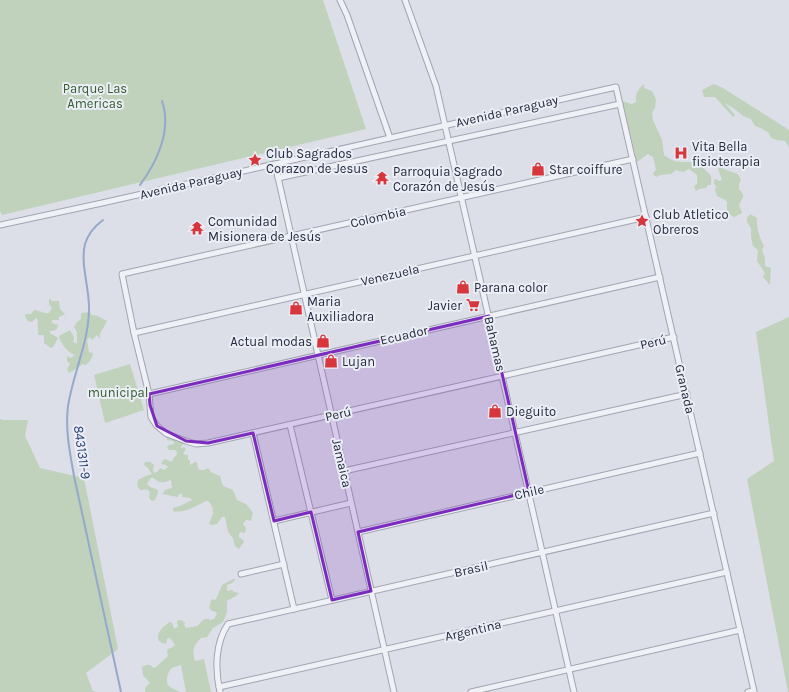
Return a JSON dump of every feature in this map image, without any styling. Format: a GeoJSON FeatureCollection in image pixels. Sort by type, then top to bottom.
{"type":"FeatureCollection","features":[{"type":"Feature","properties":{"kind":"street"},"geometry":{"type":"LineString","coordinates":[[340,0],[347,15],[390,138]]}},
{"type":"Feature","properties":{"kind":"street","name":"Bahamas"},"geometry":{"type":"LineString","coordinates":[[405,0],[436,86],[574,692]]}},
{"type":"Feature","properties":{"kind":"street","name":"Avenida Paraguay"},"geometry":{"type":"LineString","coordinates":[[0,225],[616,87]]}},
{"type":"Feature","properties":{"kind":"street","name":"Granada"},"geometry":{"type":"LineString","coordinates":[[616,87],[754,691],[748,692]]}},
{"type":"Feature","properties":{"kind":"street"},"geometry":{"type":"LineString","coordinates":[[278,178],[620,104]]}},
{"type":"Feature","properties":{"kind":"street","name":"Colombia"},"geometry":{"type":"LineString","coordinates":[[122,274],[633,159]]}},
{"type":"Feature","properties":{"kind":"street","name":"Jamaica"},"geometry":{"type":"LineString","coordinates":[[275,164],[394,692]]}},
{"type":"Feature","properties":{"kind":"street","name":"Venezuela"},"geometry":{"type":"LineString","coordinates":[[134,333],[646,217]]}},
{"type":"Feature","properties":{"kind":"street","name":"Perú"},"geometry":{"type":"LineString","coordinates":[[122,274],[134,333],[149,394],[152,417],[157,426],[167,434],[196,444],[208,443],[290,425],[674,337]]}},
{"type":"Feature","properties":{"kind":"street","name":"Ecuador"},"geometry":{"type":"LineString","coordinates":[[149,394],[660,277]]}},
{"type":"Feature","properties":{"kind":"street"},"geometry":{"type":"LineString","coordinates":[[344,471],[687,394]]}},
{"type":"Feature","properties":{"kind":"street"},"geometry":{"type":"LineString","coordinates":[[290,425],[332,600]]}},
{"type":"Feature","properties":{"kind":"street"},"geometry":{"type":"LineString","coordinates":[[253,433],[294,608]]}},
{"type":"Feature","properties":{"kind":"street","name":"Chile"},"geometry":{"type":"LineString","coordinates":[[358,532],[700,453]]}},
{"type":"Feature","properties":{"kind":"street"},"geometry":{"type":"LineString","coordinates":[[274,521],[351,503]]}},
{"type":"Feature","properties":{"kind":"street","name":"Brasil"},"geometry":{"type":"LineString","coordinates":[[220,689],[217,660],[223,631],[228,624],[714,514]]}},
{"type":"Feature","properties":{"kind":"street"},"geometry":{"type":"LineString","coordinates":[[241,574],[284,564]]}},
{"type":"Feature","properties":{"kind":"street","name":"Argentina"},"geometry":{"type":"LineString","coordinates":[[220,689],[727,572]]}},
{"type":"Feature","properties":{"kind":"street"},"geometry":{"type":"LineString","coordinates":[[471,692],[740,630]]}},
{"type":"Feature","properties":{"kind":"highlighted area"},"geometry":{"type":"Polygon","coordinates":[[[489,316],[529,492],[358,532],[371,591],[332,600],[311,512],[274,521],[253,433],[208,443],[186,441],[157,426],[150,405],[149,394],[489,316]]]}},
{"type":"Feature","properties":{"kind":"green space","name":"Parque Las Americas"},"geometry":{"type":"Polygon","coordinates":[[[0,0],[323,0],[366,129],[2,215],[0,211],[0,0]]]}},
{"type":"Feature","properties":{"kind":"green space"},"geometry":{"type":"Polygon","coordinates":[[[644,84],[644,88],[652,91],[656,100],[655,108],[652,113],[653,120],[662,140],[664,155],[674,161],[680,162],[692,162],[696,158],[701,158],[703,166],[711,177],[711,185],[696,191],[694,186],[697,184],[697,175],[689,169],[683,172],[676,170],[671,174],[656,177],[653,174],[656,169],[653,157],[648,154],[637,162],[622,101],[632,104],[636,102],[637,92],[644,84]]]}},
{"type":"Feature","properties":{"kind":"green space"},"geometry":{"type":"Polygon","coordinates":[[[714,84],[723,88],[789,130],[789,147],[785,141],[771,138],[769,133],[755,126],[751,119],[743,116],[725,103],[735,115],[733,117],[715,97],[704,97],[702,90],[714,84]]]}},
{"type":"Feature","properties":{"kind":"green space"},"geometry":{"type":"Polygon","coordinates":[[[720,167],[738,174],[741,180],[739,189],[743,194],[743,197],[739,205],[742,213],[734,217],[727,213],[727,202],[717,196],[715,190],[716,186],[714,184],[714,180],[722,180],[718,169],[720,167]]]}},
{"type":"Feature","properties":{"kind":"green space"},"geometry":{"type":"Polygon","coordinates":[[[750,214],[757,218],[758,229],[764,246],[762,250],[765,258],[765,266],[771,268],[770,285],[763,277],[765,273],[757,261],[758,250],[753,246],[751,228],[747,222],[747,218],[750,214]]]}},
{"type":"Feature","properties":{"kind":"green space"},"geometry":{"type":"Polygon","coordinates":[[[49,298],[52,301],[59,301],[60,309],[65,314],[59,317],[59,320],[52,320],[52,323],[58,325],[57,329],[50,331],[50,333],[58,338],[51,348],[44,343],[44,335],[38,335],[38,320],[36,318],[32,322],[28,321],[25,317],[26,314],[31,314],[34,310],[49,313],[52,308],[49,304],[49,298]]]}},
{"type":"Feature","properties":{"kind":"green space"},"geometry":{"type":"Polygon","coordinates":[[[89,312],[92,315],[98,316],[107,321],[100,334],[100,339],[97,335],[92,340],[90,337],[87,340],[89,352],[93,353],[91,360],[86,365],[83,364],[69,373],[67,369],[70,364],[67,361],[67,356],[71,358],[75,355],[65,348],[59,337],[70,330],[74,337],[73,343],[74,342],[77,344],[77,332],[74,327],[81,319],[81,313],[89,312]]]}},
{"type":"Feature","properties":{"kind":"green space"},"geometry":{"type":"Polygon","coordinates":[[[789,317],[788,692],[747,479],[774,461],[756,332],[789,317]]]}},
{"type":"Feature","properties":{"kind":"green space","name":"municipal"},"geometry":{"type":"Polygon","coordinates":[[[130,364],[144,410],[105,423],[94,375],[130,364]]]}},
{"type":"Feature","properties":{"kind":"green space"},"geometry":{"type":"Polygon","coordinates":[[[0,419],[28,420],[25,436],[40,468],[84,478],[118,649],[86,673],[93,691],[97,692],[0,692],[0,419]]]}},
{"type":"Feature","properties":{"kind":"green space"},"geometry":{"type":"Polygon","coordinates":[[[169,436],[177,442],[181,440],[184,441],[180,447],[184,447],[186,449],[183,454],[188,455],[190,465],[197,462],[199,470],[208,468],[211,472],[220,476],[223,486],[233,490],[237,500],[246,504],[253,513],[251,521],[246,520],[243,524],[246,528],[245,533],[240,532],[239,534],[239,537],[244,542],[239,549],[235,546],[233,538],[228,532],[225,517],[222,517],[217,524],[209,524],[213,515],[213,509],[212,505],[207,501],[186,510],[173,511],[173,508],[192,500],[190,498],[182,497],[182,494],[179,494],[178,497],[162,494],[165,490],[172,488],[171,480],[161,482],[153,478],[150,479],[147,484],[158,490],[155,500],[152,501],[149,497],[150,492],[148,490],[140,490],[138,488],[138,480],[152,474],[144,465],[145,462],[150,462],[154,465],[154,473],[160,468],[164,470],[168,467],[161,464],[163,460],[166,459],[171,462],[177,454],[175,450],[169,450],[167,447],[174,444],[173,441],[167,440],[167,437],[169,436]]]}},
{"type":"Feature","properties":{"kind":"green space"},"geometry":{"type":"Polygon","coordinates":[[[236,579],[227,585],[227,591],[232,590],[239,593],[227,601],[227,612],[223,622],[213,628],[207,637],[201,638],[196,643],[194,648],[195,661],[204,659],[211,692],[186,692],[181,665],[170,670],[167,680],[169,686],[180,692],[145,692],[145,688],[150,683],[143,675],[142,667],[151,665],[153,668],[156,667],[168,656],[168,649],[175,645],[170,638],[167,639],[166,644],[159,640],[158,637],[163,627],[170,622],[174,628],[176,628],[178,626],[178,620],[185,623],[184,625],[186,628],[197,626],[204,619],[209,619],[210,621],[214,619],[217,614],[209,608],[211,601],[212,599],[216,599],[222,585],[236,579]]]}},
{"type":"Feature","properties":{"kind":"waterway","name":"8431311-9"},"geometry":{"type":"LineString","coordinates":[[140,185],[157,156],[164,134],[165,112],[162,101]]}},
{"type":"Feature","properties":{"kind":"waterway","name":"8431311-9"},"geometry":{"type":"LineString","coordinates":[[103,220],[92,230],[85,244],[84,269],[89,303],[88,323],[70,394],[67,424],[68,441],[74,476],[121,692]]}},
{"type":"Feature","properties":{"kind":"place","name":"Vita Bella fisioterapia"},"geometry":{"type":"Point","coordinates":[681,153]}},
{"type":"Feature","properties":{"kind":"place","name":"Club Sagrados Corazon de Jesus"},"geometry":{"type":"Point","coordinates":[255,160]}},
{"type":"Feature","properties":{"kind":"place","name":"Star coiffure"},"geometry":{"type":"Point","coordinates":[538,169]}},
{"type":"Feature","properties":{"kind":"place","name":"Parroquia Sagrado Corazón de Jesús"},"geometry":{"type":"Point","coordinates":[382,178]}},
{"type":"Feature","properties":{"kind":"place","name":"Club Atletico Obreros"},"geometry":{"type":"Point","coordinates":[642,221]}},
{"type":"Feature","properties":{"kind":"place","name":"Comunidad Misionera de Jesús"},"geometry":{"type":"Point","coordinates":[197,228]}},
{"type":"Feature","properties":{"kind":"place","name":"Parana color"},"geometry":{"type":"Point","coordinates":[463,287]}},
{"type":"Feature","properties":{"kind":"place","name":"Javier"},"geometry":{"type":"Point","coordinates":[473,305]}},
{"type":"Feature","properties":{"kind":"place","name":"Maria Auxiliadora"},"geometry":{"type":"Point","coordinates":[296,308]}},
{"type":"Feature","properties":{"kind":"place","name":"Actual modas"},"geometry":{"type":"Point","coordinates":[323,341]}},
{"type":"Feature","properties":{"kind":"place","name":"Lujan"},"geometry":{"type":"Point","coordinates":[331,361]}},
{"type":"Feature","properties":{"kind":"place","name":"Dieguito"},"geometry":{"type":"Point","coordinates":[495,411]}}]}
